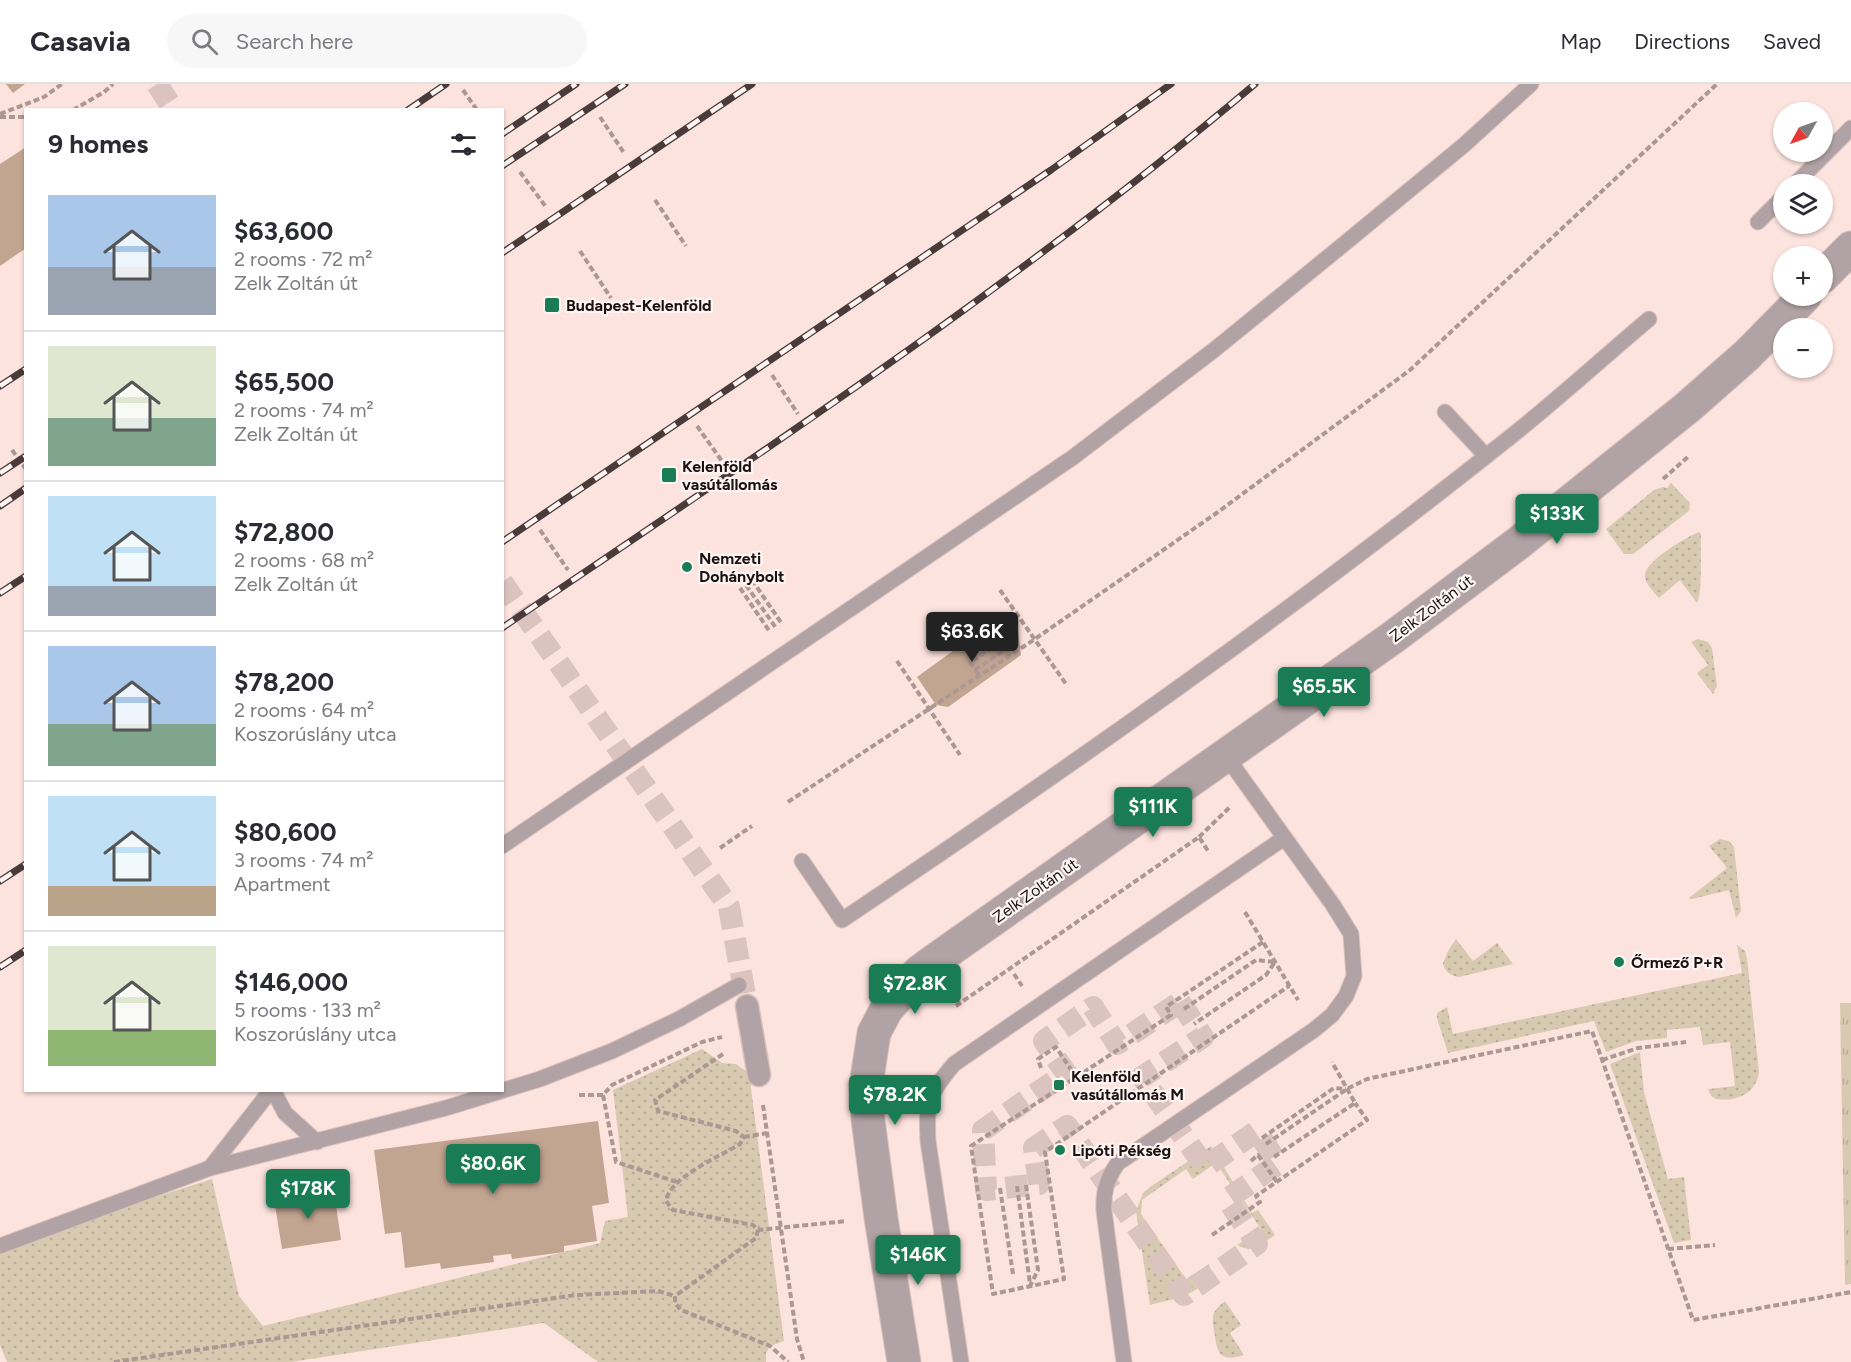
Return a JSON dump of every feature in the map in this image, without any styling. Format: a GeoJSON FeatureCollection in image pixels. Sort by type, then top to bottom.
{"type":"FeatureCollection","features":[{"type":"Feature","properties":{"kind":"street"},"geometry":{"type":"LineString","coordinates":[[1833,266],[1851,248]]}},
{"type":"Feature","properties":{"kind":"street","name":"Zelk Zoltán út"},"geometry":{"type":"LineString","coordinates":[[904,1362],[868,1120],[866,1085],[874,1033],[886,1010],[920,972],[934,961],[1392,638],[1530,534],[1688,407],[1747,355],[1795,306]]}},
{"type":"Feature","properties":{"kind":"street"},"geometry":{"type":"LineString","coordinates":[[747,1006],[759,1075]]}},
{"type":"Feature","properties":{"kind":"lane"},"geometry":{"type":"LineString","coordinates":[[504,845],[1072,458],[1214,351],[1464,145],[1531,84]]}},
{"type":"Feature","properties":{"kind":"lane"},"geometry":{"type":"LineString","coordinates":[[1805,174],[1851,128]]}},
{"type":"Feature","properties":{"kind":"lane"},"geometry":{"type":"LineString","coordinates":[[1758,222],[1773,207]]}},
{"type":"Feature","properties":{"kind":"lane"},"geometry":{"type":"LineString","coordinates":[[802,861],[842,920],[1017,803],[1293,606],[1486,456],[1649,319]]}},
{"type":"Feature","properties":{"kind":"lane"},"geometry":{"type":"LineString","coordinates":[[1445,412],[1486,456]]}},
{"type":"Feature","properties":{"kind":"lane"},"geometry":{"type":"LineString","coordinates":[[1124,1362],[1103,1197],[1111,1172],[1124,1159],[1314,1030],[1332,1015],[1346,996],[1354,976],[1351,934],[1333,905],[1226,756]]}},
{"type":"Feature","properties":{"kind":"lane"},"geometry":{"type":"LineString","coordinates":[[961,1362],[928,1141],[927,1110],[935,1086],[954,1064],[1284,837]]}},
{"type":"Feature","properties":{"kind":"lane"},"geometry":{"type":"LineString","coordinates":[[504,1089],[559,1072],[612,1051],[679,1019],[739,985]]}},
{"type":"Feature","properties":{"kind":"lane"},"geometry":{"type":"LineString","coordinates":[[210,1168],[270,1092]]}},
{"type":"Feature","properties":{"kind":"lane"},"geometry":{"type":"LineString","coordinates":[[273,1092],[285,1113],[316,1142]]}},
{"type":"Feature","properties":{"kind":"lane"},"geometry":{"type":"LineString","coordinates":[[0,1246],[210,1168],[316,1142],[496,1092]]}},
{"type":"Feature","properties":{"kind":"path"},"geometry":{"type":"LineString","coordinates":[[0,116],[44,97],[62,84]]}},
{"type":"Feature","properties":{"kind":"path"},"geometry":{"type":"LineString","coordinates":[[77,108],[104,92],[112,84]]}},
{"type":"Feature","properties":{"kind":"path"},"geometry":{"type":"LineString","coordinates":[[788,802],[929,708],[980,677],[1218,512],[1410,370],[1717,84]]}},
{"type":"Feature","properties":{"kind":"path"},"geometry":{"type":"LineString","coordinates":[[463,90],[476,108]]}},
{"type":"Feature","properties":{"kind":"path"},"geometry":{"type":"LineString","coordinates":[[0,116],[24,117]]}},
{"type":"Feature","properties":{"kind":"path"},"geometry":{"type":"LineString","coordinates":[[600,117],[624,153]]}},
{"type":"Feature","properties":{"kind":"path"},"geometry":{"type":"LineString","coordinates":[[520,172],[546,207]]}},
{"type":"Feature","properties":{"kind":"path"},"geometry":{"type":"LineString","coordinates":[[655,200],[686,246]]}},
{"type":"Feature","properties":{"kind":"path"},"geometry":{"type":"LineString","coordinates":[[580,251],[611,298]]}},
{"type":"Feature","properties":{"kind":"path"},"geometry":{"type":"LineString","coordinates":[[772,375],[798,414]]}},
{"type":"Feature","properties":{"kind":"path"},"geometry":{"type":"LineString","coordinates":[[697,426],[724,464]]}},
{"type":"Feature","properties":{"kind":"path"},"geometry":{"type":"LineString","coordinates":[[12,450],[24,466]]}},
{"type":"Feature","properties":{"kind":"path"},"geometry":{"type":"LineString","coordinates":[[540,530],[568,570]]}},
{"type":"Feature","properties":{"kind":"path"},"geometry":{"type":"LineString","coordinates":[[752,580],[783,625]]}},
{"type":"Feature","properties":{"kind":"path"},"geometry":{"type":"LineString","coordinates":[[746,585],[777,630]]}},
{"type":"Feature","properties":{"kind":"path"},"geometry":{"type":"LineString","coordinates":[[740,588],[771,634]]}},
{"type":"Feature","properties":{"kind":"path"},"geometry":{"type":"LineString","coordinates":[[1000,590],[1066,684]]}},
{"type":"Feature","properties":{"kind":"path"},"geometry":{"type":"LineString","coordinates":[[975,669],[1009,646],[1004,640],[970,662],[980,677]]}},
{"type":"Feature","properties":{"kind":"path"},"geometry":{"type":"LineString","coordinates":[[897,660],[960,754]]}},
{"type":"Feature","properties":{"kind":"path"},"geometry":{"type":"LineString","coordinates":[[720,848],[752,826]]}},
{"type":"Feature","properties":{"kind":"path"},"geometry":{"type":"LineString","coordinates":[[956,1006],[1199,837],[1208,851]]}},
{"type":"Feature","properties":{"kind":"path"},"geometry":{"type":"LineString","coordinates":[[1245,912],[1298,1000]]}},
{"type":"Feature","properties":{"kind":"path"},"geometry":{"type":"LineString","coordinates":[[1263,942],[1166,1008],[1171,1015],[971,1146],[993,1294],[1064,1279],[1045,1152],[1289,986]]}},
{"type":"Feature","properties":{"kind":"path"},"geometry":{"type":"LineString","coordinates":[[1184,1009],[1256,960],[1275,962]]}},
{"type":"Feature","properties":{"kind":"path"},"geometry":{"type":"LineString","coordinates":[[1194,1024],[1266,975],[1275,962]]}},
{"type":"Feature","properties":{"kind":"path"},"geometry":{"type":"LineString","coordinates":[[1266,1144],[1347,1089],[1367,1079],[1592,1031],[1693,1320],[1851,1292]]}},
{"type":"Feature","properties":{"kind":"path"},"geometry":{"type":"LineString","coordinates":[[648,1068],[702,1042]]}},
{"type":"Feature","properties":{"kind":"path"},"geometry":{"type":"LineString","coordinates":[[1602,1060],[1638,1048],[1686,1042]]}},
{"type":"Feature","properties":{"kind":"path"},"geometry":{"type":"LineString","coordinates":[[1041,1068],[1038,1059],[1056,1047],[1076,1077]]}},
{"type":"Feature","properties":{"kind":"path"},"geometry":{"type":"LineString","coordinates":[[711,1062],[655,1100],[658,1111],[736,1131],[744,1137],[767,1133]]}},
{"type":"Feature","properties":{"kind":"path"},"geometry":{"type":"LineString","coordinates":[[1212,1235],[1260,1203],[1256,1196],[1367,1120],[1332,1062]]}},
{"type":"Feature","properties":{"kind":"path"},"geometry":{"type":"LineString","coordinates":[[1262,1138],[1334,1088],[1347,1089]]}},
{"type":"Feature","properties":{"kind":"path"},"geometry":{"type":"LineString","coordinates":[[603,1095],[616,1162],[676,1182]]}},
{"type":"Feature","properties":{"kind":"path"},"geometry":{"type":"LineString","coordinates":[[1274,1157],[1355,1103]]}},
{"type":"Feature","properties":{"kind":"path"},"geometry":{"type":"LineString","coordinates":[[766,1124],[796,1339],[804,1362]]}},
{"type":"Feature","properties":{"kind":"path"},"geometry":{"type":"LineString","coordinates":[[744,1137],[740,1144],[676,1182],[668,1193],[666,1202],[673,1210],[753,1226],[758,1230],[848,1221]]}},
{"type":"Feature","properties":{"kind":"path"},"geometry":{"type":"LineString","coordinates":[[1251,1161],[1258,1155],[1277,1182]]}},
{"type":"Feature","properties":{"kind":"path"},"geometry":{"type":"LineString","coordinates":[[1026,1185],[1038,1270],[1030,1286]]}},
{"type":"Feature","properties":{"kind":"path"},"geometry":{"type":"LineString","coordinates":[[1017,1186],[1030,1271],[1030,1286]]}},
{"type":"Feature","properties":{"kind":"path"},"geometry":{"type":"LineString","coordinates":[[1000,1188],[1013,1274]]}},
{"type":"Feature","properties":{"kind":"path"},"geometry":{"type":"LineString","coordinates":[[675,1296],[756,1238],[758,1230]]}},
{"type":"Feature","properties":{"kind":"path"},"geometry":{"type":"LineString","coordinates":[[1668,1250],[1715,1245]]}},
{"type":"Feature","properties":{"kind":"path"},"geometry":{"type":"LineString","coordinates":[[114,1362],[576,1295],[658,1291],[675,1296]]}},
{"type":"Feature","properties":{"kind":"path"},"geometry":{"type":"LineString","coordinates":[[675,1296],[675,1303],[681,1310],[770,1346],[788,1362]]}},
{"type":"Feature","properties":{"kind":"green space"},"geometry":{"type":"Polygon","coordinates":[[[1671,483],[1690,503],[1689,511],[1633,554],[1624,554],[1606,529],[1654,490],[1667,488],[1671,483]]]}},
{"type":"Feature","properties":{"kind":"green space"},"geometry":{"type":"Polygon","coordinates":[[[1699,532],[1701,534],[1701,581],[1697,603],[1680,580],[1659,598],[1647,583],[1646,571],[1666,551],[1699,532]]]}},
{"type":"Feature","properties":{"kind":"green space"},"geometry":{"type":"Polygon","coordinates":[[[1698,639],[1708,642],[1712,648],[1717,686],[1713,694],[1697,673],[1708,665],[1691,642],[1698,639]]]}},
{"type":"Feature","properties":{"kind":"green space"},"geometry":{"type":"Polygon","coordinates":[[[1720,839],[1729,841],[1734,847],[1741,911],[1736,918],[1729,890],[1689,898],[1727,868],[1709,846],[1720,839]]]}},
{"type":"Feature","properties":{"kind":"green space"},"geometry":{"type":"Polygon","coordinates":[[[1456,939],[1473,961],[1497,943],[1513,964],[1459,977],[1453,976],[1446,971],[1443,963],[1456,939]]]}},
{"type":"Feature","properties":{"kind":"green space"},"geometry":{"type":"Polygon","coordinates":[[[1737,945],[1745,951],[1747,958],[1759,1072],[1754,1086],[1738,1098],[1723,1100],[1711,1096],[1708,1089],[1735,1086],[1730,1042],[1703,1045],[1700,1027],[1667,1030],[1667,1038],[1636,1041],[1606,1052],[1594,1021],[1448,1053],[1437,1018],[1437,1013],[1447,1007],[1453,1034],[1742,973],[1737,945]]]}},
{"type":"Feature","properties":{"kind":"green space"},"geometry":{"type":"Polygon","coordinates":[[[1840,1003],[1851,1003],[1851,1284],[1845,1285],[1840,1003]]]}},
{"type":"Feature","properties":{"kind":"green space"},"geometry":{"type":"Polygon","coordinates":[[[702,1049],[722,1063],[736,1064],[749,1073],[784,1341],[770,1346],[766,1353],[766,1362],[598,1362],[544,1323],[291,1362],[7,1362],[0,1345],[0,1253],[87,1219],[212,1179],[239,1296],[263,1326],[600,1243],[605,1221],[628,1217],[613,1090],[702,1049]]]}},
{"type":"Feature","properties":{"kind":"green space"},"geometry":{"type":"Polygon","coordinates":[[[1640,1052],[1644,1092],[1668,1179],[1684,1177],[1691,1240],[1674,1243],[1610,1064],[1640,1052]]]}},
{"type":"Feature","properties":{"kind":"green space"},"geometry":{"type":"Polygon","coordinates":[[[1211,1146],[1252,1213],[1258,1210],[1275,1235],[1252,1248],[1242,1248],[1237,1245],[1261,1229],[1216,1163],[1193,1179],[1186,1169],[1142,1200],[1141,1214],[1186,1279],[1209,1264],[1209,1274],[1206,1282],[1190,1293],[1150,1305],[1136,1211],[1143,1193],[1211,1146]]]}},
{"type":"Feature","properties":{"kind":"green space"},"geometry":{"type":"Polygon","coordinates":[[[1225,1301],[1241,1325],[1230,1333],[1244,1355],[1237,1357],[1226,1357],[1217,1348],[1213,1316],[1225,1301]]]}},
{"type":"Feature","properties":{"kind":"building"},"geometry":{"type":"Polygon","coordinates":[[[6,84],[25,84],[13,93],[6,84]]]}},
{"type":"Feature","properties":{"kind":"building"},"geometry":{"type":"Polygon","coordinates":[[[24,148],[24,249],[0,266],[0,164],[24,148]]]}},
{"type":"Feature","properties":{"kind":"building"},"geometry":{"type":"Polygon","coordinates":[[[1005,617],[1013,621],[1018,630],[1021,655],[948,707],[936,705],[917,677],[997,619],[1005,617]]]}},
{"type":"Feature","properties":{"kind":"building"},"geometry":{"type":"Polygon","coordinates":[[[598,1121],[609,1203],[592,1206],[597,1241],[564,1246],[564,1252],[512,1259],[511,1254],[493,1256],[494,1262],[441,1269],[440,1263],[405,1268],[401,1232],[385,1234],[374,1150],[598,1121]]]}},
{"type":"Feature","properties":{"kind":"building"},"geometry":{"type":"Polygon","coordinates":[[[334,1191],[341,1240],[282,1249],[274,1199],[334,1191]]]}},
{"type":"Feature","properties":{"kind":"tunnel"},"geometry":{"type":"LineString","coordinates":[[157,84],[173,108]]}},
{"type":"Feature","properties":{"kind":"tunnel"},"geometry":{"type":"LineString","coordinates":[[504,585],[729,907],[747,1006]]}},
{"type":"Feature","properties":{"kind":"tunnel"},"geometry":{"type":"LineString","coordinates":[[1180,1002],[1203,1037],[1142,1077],[1205,1167],[1257,1131],[1278,1164],[1227,1199],[1257,1244],[1184,1295],[1067,1126],[1034,1148],[1039,1184],[986,1190],[983,1130],[1066,1073],[1044,1041],[1093,1007],[1117,1044],[1180,1002]]}},
{"type":"Feature","properties":{"kind":"railway"},"geometry":{"type":"LineString","coordinates":[[411,108],[446,84]]}},
{"type":"Feature","properties":{"kind":"railway"},"geometry":{"type":"LineString","coordinates":[[504,133],[576,84]]}},
{"type":"Feature","properties":{"kind":"railway"},"geometry":{"type":"LineString","coordinates":[[504,165],[625,84]]}},
{"type":"Feature","properties":{"kind":"railway"},"geometry":{"type":"LineString","coordinates":[[504,252],[752,84]]}},
{"type":"Feature","properties":{"kind":"railway"},"geometry":{"type":"LineString","coordinates":[[504,541],[1051,170],[1171,84]]}},
{"type":"Feature","properties":{"kind":"railway"},"geometry":{"type":"LineString","coordinates":[[504,627],[886,366],[1074,229],[1255,84]]}},
{"type":"Feature","properties":{"kind":"railway"},"geometry":{"type":"LineString","coordinates":[[0,386],[24,370]]}},
{"type":"Feature","properties":{"kind":"railway"},"geometry":{"type":"LineString","coordinates":[[0,473],[24,457]]}},
{"type":"Feature","properties":{"kind":"railway"},"geometry":{"type":"LineString","coordinates":[[0,506],[24,489]]}},
{"type":"Feature","properties":{"kind":"railway"},"geometry":{"type":"LineString","coordinates":[[0,593],[24,577]]}},
{"type":"Feature","properties":{"kind":"railway"},"geometry":{"type":"LineString","coordinates":[[0,881],[24,865]]}},
{"type":"Feature","properties":{"kind":"railway"},"geometry":{"type":"LineString","coordinates":[[0,967],[24,951]]}},
{"type":"Feature","properties":{"kind":"place","name":"Budapest-Kelenföld"},"geometry":{"type":"Point","coordinates":[552,305]}},
{"type":"Feature","properties":{"kind":"place","name":"Kelenföld vasútállomás"},"geometry":{"type":"Point","coordinates":[669,475]}},
{"type":"Feature","properties":{"kind":"place","name":"Nemzeti Dohánybolt"},"geometry":{"type":"Point","coordinates":[687,567]}},
{"type":"Feature","properties":{"kind":"place","name":"Őrmező P+R"},"geometry":{"type":"Point","coordinates":[1619,962]}},
{"type":"Feature","properties":{"kind":"place","name":"Kelenföld vasútállomás M"},"geometry":{"type":"Point","coordinates":[1059,1085]}},
{"type":"Feature","properties":{"kind":"place","name":"Lipóti Pékség"},"geometry":{"type":"Point","coordinates":[1060,1150]}}]}
